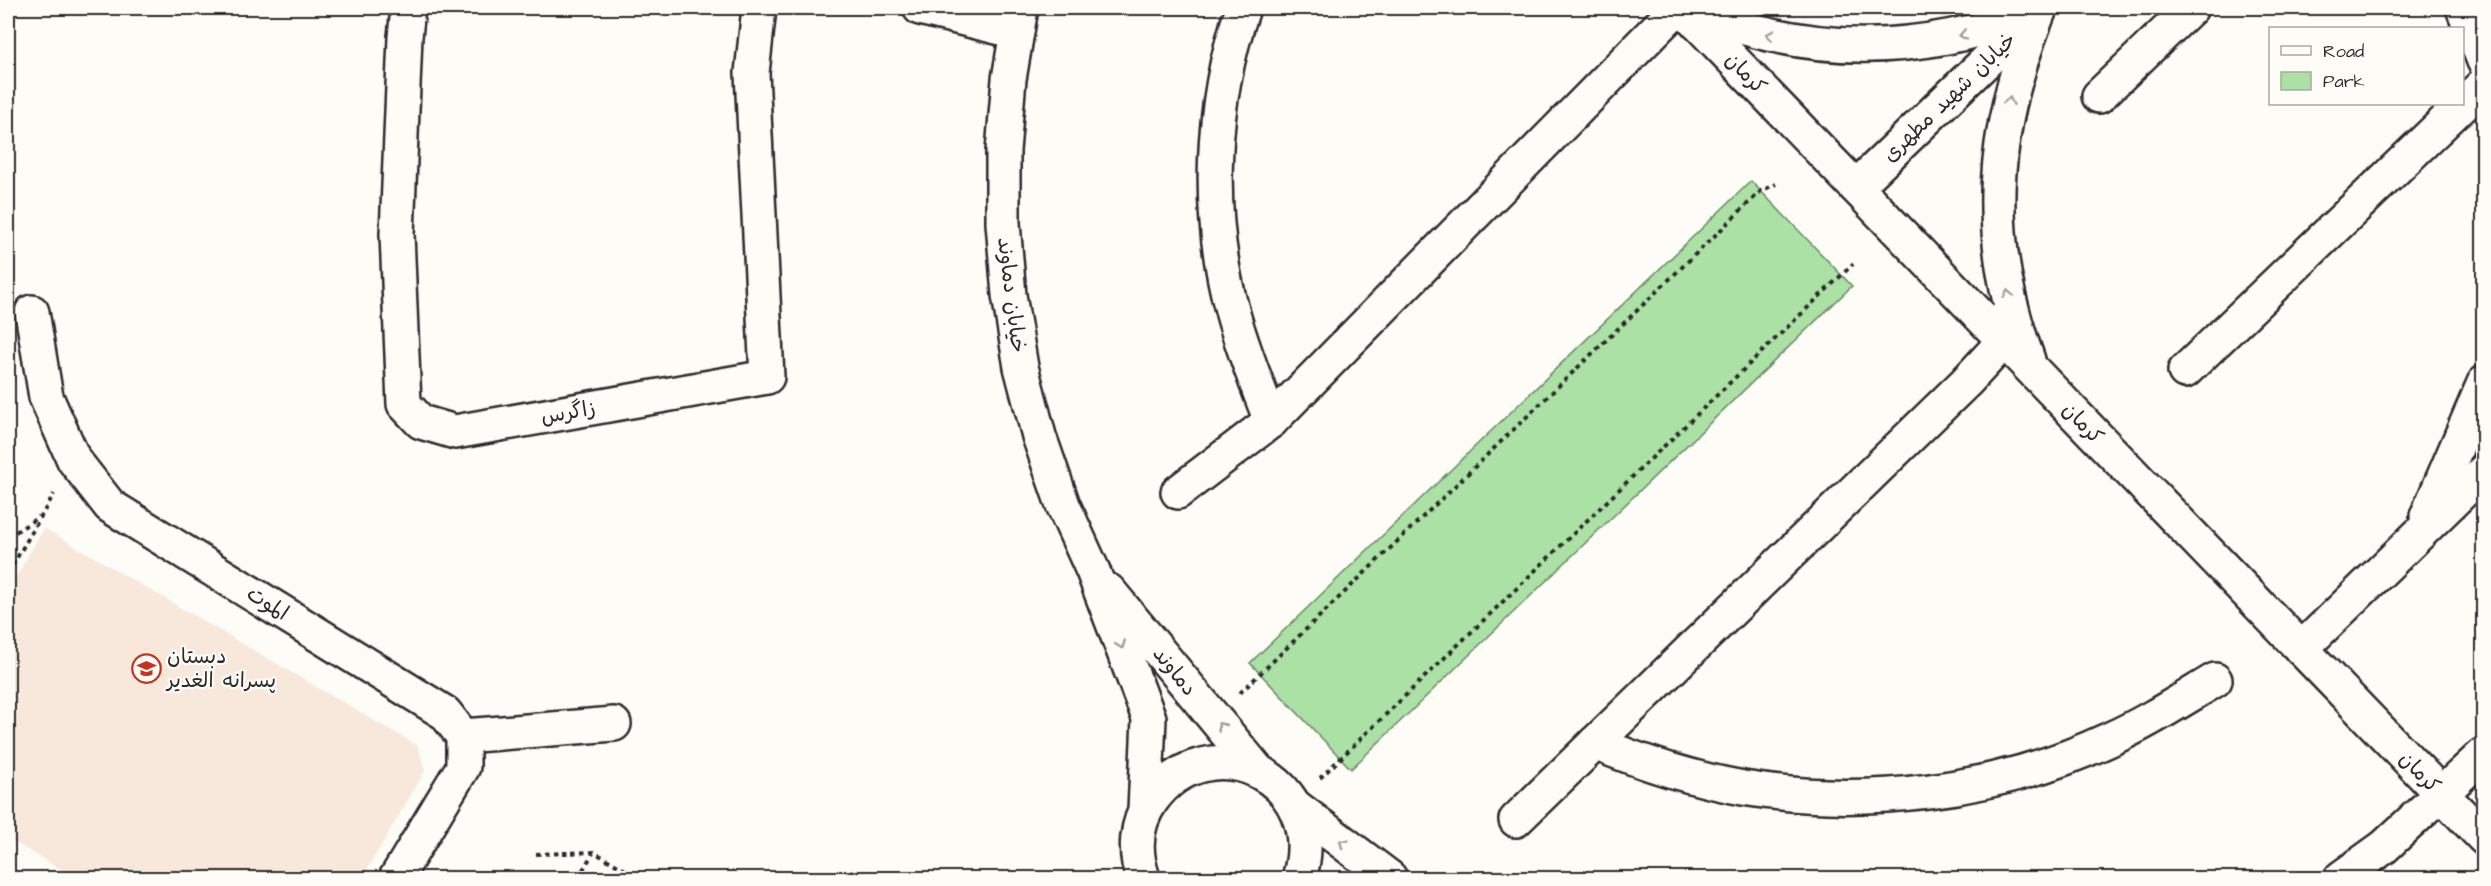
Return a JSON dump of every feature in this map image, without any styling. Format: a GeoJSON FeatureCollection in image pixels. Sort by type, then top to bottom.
{"type":"FeatureCollection","features":[{"type":"Feature","properties":{"kind":"street","name":"زاگرس"},"geometry":{"type":"LineString","coordinates":[[408,8],[397,234],[404,404],[421,422],[455,432],[767,377],[752,73],[759,8]]}},
{"type":"Feature","properties":{"kind":"street"},"geometry":{"type":"LineString","coordinates":[[920,8],[1019,20]]}},
{"type":"Feature","properties":{"kind":"street"},"geometry":{"type":"LineString","coordinates":[[1243,8],[1224,80],[1217,138],[1216,196],[1221,254],[1232,311],[1249,367],[1271,421]]}},
{"type":"Feature","properties":{"kind":"street"},"geometry":{"type":"LineString","coordinates":[[1178,492],[1271,421],[1677,8]]}},
{"type":"Feature","properties":{"kind":"street"},"geometry":{"type":"LineString","coordinates":[[1685,8],[1767,35],[1859,46],[1932,41],[1995,26],[2040,9]]}},
{"type":"Feature","properties":{"kind":"street","name":"کرمان"},"geometry":{"type":"LineString","coordinates":[[1685,8],[2484,838]]}},
{"type":"Feature","properties":{"kind":"street"},"geometry":{"type":"LineString","coordinates":[[2098,96],[2191,8]]}},
{"type":"Feature","properties":{"kind":"street"},"geometry":{"type":"LineString","coordinates":[[2463,8],[2484,61]]}},
{"type":"Feature","properties":{"kind":"street"},"geometry":{"type":"LineString","coordinates":[[2032,370],[2019,335],[2004,273],[1998,190],[2001,144],[2009,98],[2022,53],[2040,9]]}},
{"type":"Feature","properties":{"kind":"street","name":"خیابان شهید مطهری"},"geometry":{"type":"LineString","coordinates":[[1856,187],[2040,9]]}},
{"type":"Feature","properties":{"kind":"street","name":"خیابان دماوند"},"geometry":{"type":"LineString","coordinates":[[1019,20],[1009,79],[1003,151],[1003,223],[1009,295],[1021,367],[1039,436],[1063,505],[1093,571]]}},
{"type":"Feature","properties":{"kind":"street"},"geometry":{"type":"LineString","coordinates":[[2464,103],[2484,84]]}},
{"type":"Feature","properties":{"kind":"street"},"geometry":{"type":"LineString","coordinates":[[2185,371],[2462,105]]}},
{"type":"Feature","properties":{"kind":"street","name":"الموت"},"geometry":{"type":"LineString","coordinates":[[32,312],[46,397],[74,460],[110,506],[445,713],[463,736]]}},
{"type":"Feature","properties":{"kind":"street"},"geometry":{"type":"LineString","coordinates":[[1516,820],[1966,382],[2004,341]]}},
{"type":"Feature","properties":{"kind":"street"},"geometry":{"type":"LineString","coordinates":[[2421,530],[2484,383]]}},
{"type":"Feature","properties":{"kind":"street"},"geometry":{"type":"LineString","coordinates":[[2301,649],[2484,471]]}},
{"type":"Feature","properties":{"kind":"street"},"geometry":{"type":"LineString","coordinates":[[1093,571],[1149,718],[1145,811],[1137,836],[1137,873]]}},
{"type":"Feature","properties":{"kind":"street","name":"دماوند"},"geometry":{"type":"LineString","coordinates":[[1093,571],[1258,771]]}},
{"type":"Feature","properties":{"kind":"street"},"geometry":{"type":"LineString","coordinates":[[1595,743],[1683,774],[1743,788],[1805,795],[1867,796],[1928,791],[1989,781],[2059,760],[2107,741],[2163,713],[2215,680]]}},
{"type":"Feature","properties":{"kind":"street"},"geometry":{"type":"LineString","coordinates":[[396,879],[463,767],[463,736],[614,724]]}},
{"type":"Feature","properties":{"kind":"street"},"geometry":{"type":"LineString","coordinates":[[2341,879],[2384,847],[2484,754]]}},
{"type":"Feature","properties":{"kind":"street"},"geometry":{"type":"LineString","coordinates":[[1145,811],[1160,789],[1181,773],[1206,764],[1233,763],[1258,771],[1280,786],[1296,807],[1390,879]]}},
{"type":"Feature","properties":{"kind":"street"},"geometry":{"type":"LineString","coordinates":[[1296,807],[1304,832],[1305,859],[1299,879]]}},
{"type":"Feature","properties":{"kind":"path"},"geometry":{"type":"LineString","coordinates":[[1240,694],[1761,191],[1776,184]]}},
{"type":"Feature","properties":{"kind":"path"},"geometry":{"type":"LineString","coordinates":[[1320,778],[1853,264]]}},
{"type":"Feature","properties":{"kind":"path"},"geometry":{"type":"LineString","coordinates":[[8,537],[41,516],[8,573]]}},
{"type":"Feature","properties":{"kind":"path"},"geometry":{"type":"LineString","coordinates":[[578,879],[594,852]]}},
{"type":"Feature","properties":{"kind":"path"},"geometry":{"type":"LineString","coordinates":[[536,854],[594,852],[639,879]]}},
{"type":"Feature","properties":{"kind":"shaded area","name":"دبستان پسرانه الغدیر"},"geometry":{"type":"Polygon","coordinates":[[[44,528],[418,746],[425,771],[362,878],[76,878],[8,839],[8,591],[44,528]]]}},
{"type":"Feature","properties":{"kind":"green space"},"geometry":{"type":"Polygon","coordinates":[[[1751,181],[1852,286],[1351,769],[1250,663],[1751,181]]]}},
{"type":"Feature","properties":{"kind":"place","name":"دبستان پسرانه الغدیر"},"geometry":{"type":"Point","coordinates":[146,668]}}]}
